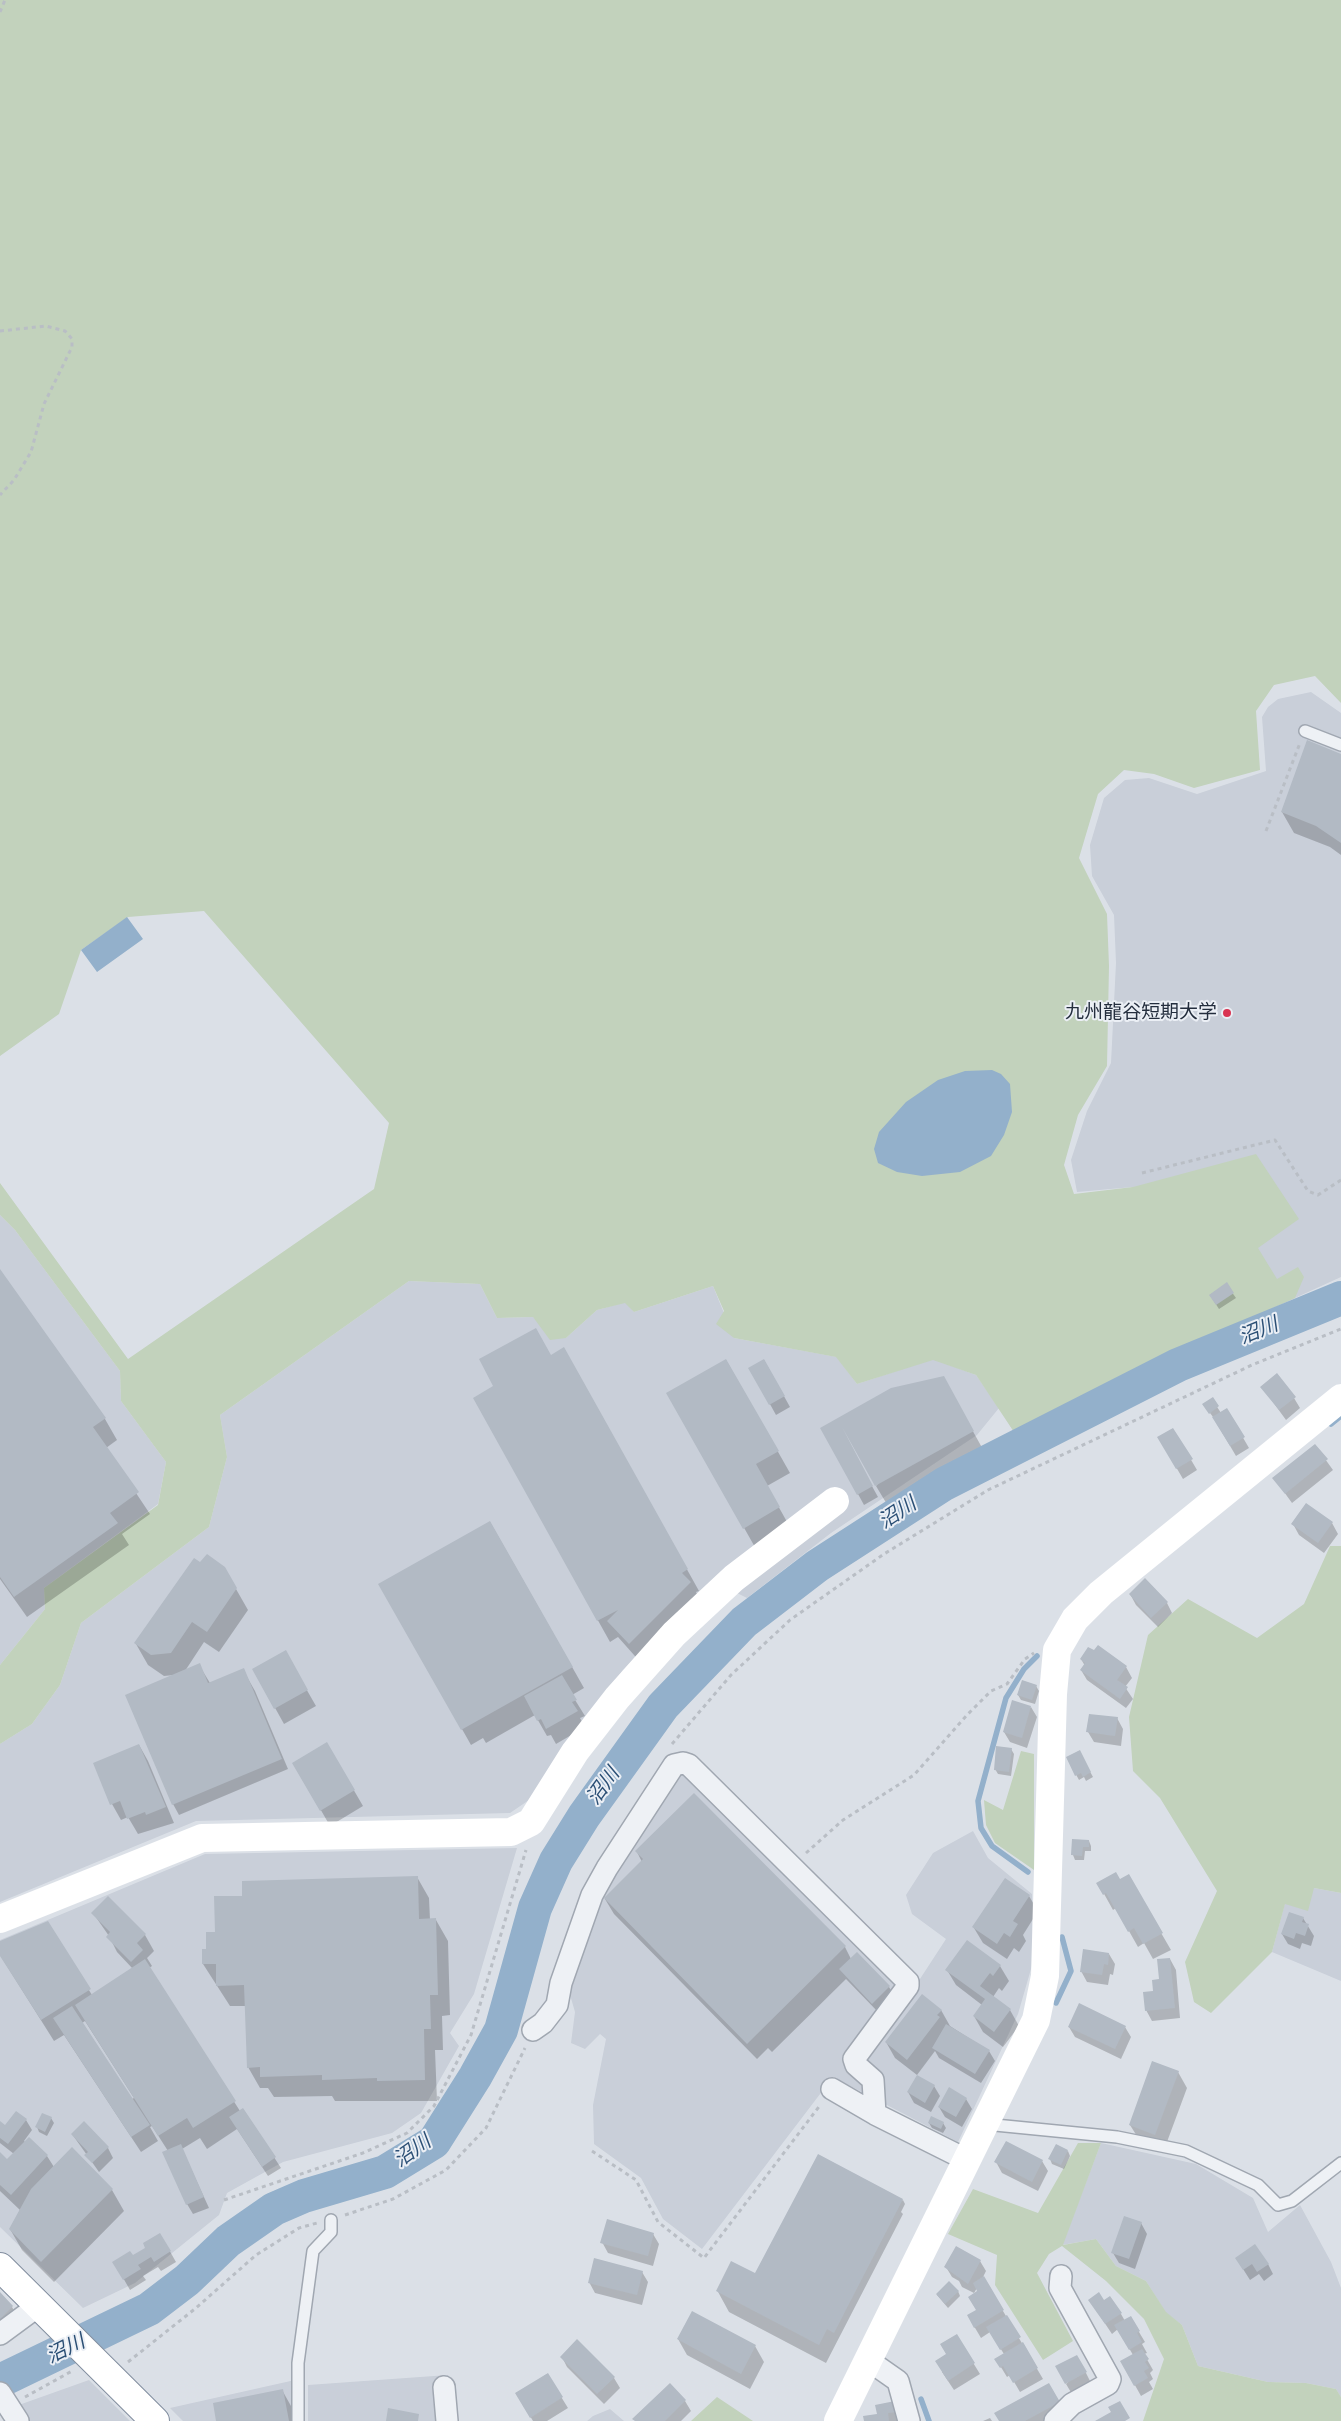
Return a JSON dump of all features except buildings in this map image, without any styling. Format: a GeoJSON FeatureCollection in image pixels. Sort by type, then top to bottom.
{"type":"FeatureCollection","features":[{"type":"Feature","properties":{"kind":"main road"},"geometry":{"type":"LineString","coordinates":[[838,2421],[1036,2020],[1045,1976],[1053,1694],[1057,1650],[1075,1619],[1101,1594],[1341,1398]]}},
{"type":"Feature","properties":{"kind":"main road"},"geometry":{"type":"LineString","coordinates":[[0,1918],[202,1838],[511,1832],[531,1822],[575,1752],[617,1698],[674,1634],[734,1578],[836,1501]]}},
{"type":"Feature","properties":{"kind":"main road"},"geometry":{"type":"LineString","coordinates":[[0,2267],[38,2306],[65,2329],[155,2421]]}},
{"type":"Feature","properties":{"kind":"street"},"geometry":{"type":"LineString","coordinates":[[533,2030],[544,2023],[557,2005],[561,1983],[592,1895],[607,1868],[674,1765],[683,1762],[689,1765],[908,1982],[908,1986],[854,2059],[856,2066],[873,2080],[875,2114]]}},
{"type":"Feature","properties":{"kind":"street"},"geometry":{"type":"LineString","coordinates":[[832,2089],[875,2114],[967,2160]]}},
{"type":"Feature","properties":{"kind":"street"},"geometry":{"type":"LineString","coordinates":[[1055,2421],[1072,2404],[1108,2384],[1110,2379],[1060,2288],[1061,2276]]}},
{"type":"Feature","properties":{"kind":"street"},"geometry":{"type":"LineString","coordinates":[[0,2334],[38,2306]]}},
{"type":"Feature","properties":{"kind":"street"},"geometry":{"type":"LineString","coordinates":[[868,2360],[898,2381],[909,2421]]}},
{"type":"Feature","properties":{"kind":"street"},"geometry":{"type":"LineString","coordinates":[[444,2387],[447,2421]]}},
{"type":"Feature","properties":{"kind":"lane"},"geometry":{"type":"LineString","coordinates":[[1305,731],[1341,745]]}},
{"type":"Feature","properties":{"kind":"lane"},"geometry":{"type":"LineString","coordinates":[[985,2124],[1117,2137],[1186,2151],[1258,2185],[1278,2205],[1292,2201],[1341,2163]]}},
{"type":"Feature","properties":{"kind":"lane"},"geometry":{"type":"LineString","coordinates":[[298,2421],[298,2363],[313,2251],[331,2232],[331,2220]]}},
{"type":"Feature","properties":{"kind":"path"},"geometry":{"type":"LineString","coordinates":[[0,12],[4,0]]}},
{"type":"Feature","properties":{"kind":"path"},"geometry":{"type":"LineString","coordinates":[[0,331],[46,326],[65,331],[72,339],[72,347],[44,404],[31,452],[14,480],[0,495]]}},
{"type":"Feature","properties":{"kind":"path"},"geometry":{"type":"LineString","coordinates":[[1266,831],[1286,774],[1305,731]]}},
{"type":"Feature","properties":{"kind":"path"},"geometry":{"type":"LineString","coordinates":[[1142,1173],[1274,1140],[1308,1191],[1318,1195],[1341,1180]]}},
{"type":"Feature","properties":{"kind":"path"},"geometry":{"type":"LineString","coordinates":[[670,1748],[731,1675],[790,1620],[884,1554],[988,1490],[1252,1365],[1341,1329]]}},
{"type":"Feature","properties":{"kind":"path"},"geometry":{"type":"LineString","coordinates":[[792,1867],[843,1820],[914,1775],[967,1715],[991,1692],[1007,1684],[1025,1659],[1042,1646],[1057,1650]]}},
{"type":"Feature","properties":{"kind":"path"},"geometry":{"type":"LineString","coordinates":[[224,2200],[363,2153],[407,2133],[434,2106],[471,2035],[525,1853],[531,1822]]}},
{"type":"Feature","properties":{"kind":"path"},"geometry":{"type":"LineString","coordinates":[[8,2407],[73,2371],[97,2362],[125,2364],[196,2308],[256,2255],[299,2228],[331,2220],[392,2199],[446,2170],[486,2128],[533,2030]]}},
{"type":"Feature","properties":{"kind":"path"},"geometry":{"type":"LineString","coordinates":[[592,2151],[636,2180],[658,2222],[704,2258],[832,2089]]}},
{"type":"Feature","properties":{"kind":"shaded area","name":"九州龍谷短期大学"},"geometry":{"type":"Polygon","coordinates":[[[1311,692],[1341,713],[1341,1277],[1262,1313],[1230,1335],[1014,1432],[999,1408],[1133,1187],[1077,1192],[1071,1160],[1087,1111],[1111,1063],[1116,963],[1114,915],[1092,876],[1090,845],[1104,798],[1125,780],[1149,778],[1197,794],[1266,771],[1262,717],[1268,707],[1278,699],[1311,692]]]}},
{"type":"Feature","properties":{"kind":"shaded area"},"geometry":{"type":"Polygon","coordinates":[[[0,1215],[15,1230],[120,1371],[121,1401],[166,1462],[158,1504],[44,1588],[45,1609],[0,1665],[0,1215]]]}},
{"type":"Feature","properties":{"kind":"shaded area"},"geometry":{"type":"Polygon","coordinates":[[[409,1281],[480,1284],[497,1318],[533,1317],[566,1338],[597,1310],[626,1302],[634,1312],[713,1286],[734,1338],[837,1357],[857,1384],[933,1359],[976,1375],[999,1408],[977,1435],[831,1533],[747,1598],[713,1581],[623,1670],[529,1800],[510,1813],[196,1821],[0,1902],[0,1744],[32,1724],[60,1685],[81,1623],[209,1527],[227,1457],[220,1415],[409,1281]]]}},
{"type":"Feature","properties":{"kind":"shaded area"},"geometry":{"type":"Polygon","coordinates":[[[690,1773],[918,1982],[946,1939],[912,1914],[906,1895],[933,1853],[973,1831],[988,1858],[1032,1894],[1033,1962],[1018,2014],[958,2142],[833,2077],[702,2249],[663,2219],[641,2178],[594,2144],[593,2105],[606,2039],[600,2034],[585,2049],[571,2043],[575,2012],[568,1988],[596,1895],[677,1775],[690,1773]]]}},
{"type":"Feature","properties":{"kind":"shaded area"},"geometry":{"type":"Polygon","coordinates":[[[517,1848],[474,1994],[450,2033],[459,2046],[421,2113],[392,2133],[283,2162],[227,2193],[219,2215],[135,2283],[83,2308],[0,2227],[0,1940],[205,1854],[517,1848]]]}},
{"type":"Feature","properties":{"kind":"shaded area"},"geometry":{"type":"Polygon","coordinates":[[[1314,1888],[1341,1893],[1341,1981],[1272,1952],[1285,1903],[1314,1888]]]}},
{"type":"Feature","properties":{"kind":"shaded area"},"geometry":{"type":"Polygon","coordinates":[[[1101,2143],[1196,2164],[1253,2198],[1268,2232],[1300,2205],[1331,2262],[1341,2288],[1341,2397],[1336,2389],[1306,2383],[1268,2382],[1198,2366],[1182,2325],[1166,2313],[1146,2281],[1116,2266],[1096,2239],[1062,2245],[1101,2143]]]}},
{"type":"Feature","properties":{"kind":"shaded area"},"geometry":{"type":"Polygon","coordinates":[[[448,2375],[457,2409],[456,2421],[308,2421],[308,2385],[448,2375]]]}},
{"type":"Feature","properties":{"kind":"shaded area"},"geometry":{"type":"Polygon","coordinates":[[[89,2380],[130,2421],[27,2421],[16,2406],[89,2380]]]}},
{"type":"Feature","properties":{"kind":"shaded area"},"geometry":{"type":"Polygon","coordinates":[[[295,2380],[294,2421],[183,2421],[170,2408],[295,2380]]]}},
{"type":"Feature","properties":{"kind":"shaded area"},"geometry":{"type":"Polygon","coordinates":[[[610,2409],[624,2421],[587,2421],[593,2416],[610,2409]]]}},
{"type":"Feature","properties":{"kind":"green space"},"geometry":{"type":"Polygon","coordinates":[[[0,0],[1341,0],[1341,703],[1315,676],[1274,685],[1256,711],[1260,770],[1194,788],[1154,774],[1124,770],[1098,794],[1079,858],[1107,914],[1109,966],[1107,1066],[1078,1115],[1064,1165],[1074,1194],[1133,1187],[1256,1154],[1299,1219],[1258,1248],[1277,1279],[1298,1267],[1304,1277],[1295,1298],[1262,1313],[1230,1335],[1014,1432],[976,1375],[933,1360],[857,1384],[836,1357],[734,1338],[716,1324],[724,1311],[713,1286],[634,1312],[625,1303],[597,1310],[566,1338],[550,1340],[533,1317],[497,1318],[480,1284],[409,1281],[220,1415],[227,1457],[209,1527],[81,1623],[60,1685],[32,1724],[0,1744],[0,1665],[45,1609],[44,1588],[158,1505],[166,1462],[121,1401],[120,1371],[15,1230],[0,1215],[0,1183],[128,1359],[374,1189],[389,1123],[204,911],[128,917],[81,950],[59,1014],[0,1056],[0,0]]]}},
{"type":"Feature","properties":{"kind":"green space"},"geometry":{"type":"Polygon","coordinates":[[[1330,1546],[1341,1546],[1341,1893],[1314,1888],[1308,1911],[1285,1904],[1272,1952],[1211,2013],[1194,2002],[1185,1962],[1217,1891],[1160,1798],[1133,1771],[1129,1717],[1148,1635],[1188,1599],[1257,1638],[1304,1604],[1330,1546]]]}},
{"type":"Feature","properties":{"kind":"green space"},"geometry":{"type":"Polygon","coordinates":[[[1021,1751],[1034,1754],[1034,1870],[995,1843],[986,1825],[984,1800],[1003,1810],[1021,1751]]]}},
{"type":"Feature","properties":{"kind":"green space"},"geometry":{"type":"Polygon","coordinates":[[[1078,2143],[1101,2143],[1063,2245],[1096,2239],[1116,2266],[1146,2281],[1166,2312],[1182,2325],[1198,2366],[1268,2382],[1306,2383],[1336,2389],[1341,2397],[1341,2421],[1143,2421],[1164,2359],[1144,2319],[1106,2281],[1062,2246],[1049,2254],[1037,2273],[1073,2341],[1043,2360],[995,2285],[997,2255],[948,2234],[973,2189],[1038,2213],[1078,2143]]]}},
{"type":"Feature","properties":{"kind":"green space"},"geometry":{"type":"Polygon","coordinates":[[[717,2397],[753,2421],[691,2421],[717,2397]]]}},
{"type":"Feature","properties":{"kind":"water"},"geometry":{"type":"Polygon","coordinates":[[[127,917],[143,939],[97,972],[81,950],[127,917]]]}},
{"type":"Feature","properties":{"kind":"water"},"geometry":{"type":"Polygon","coordinates":[[[992,1070],[1001,1074],[1010,1084],[1012,1112],[1004,1135],[991,1156],[960,1172],[922,1176],[897,1172],[878,1163],[874,1149],[879,1132],[906,1102],[938,1080],[965,1071],[992,1070]]]}},
{"type":"Feature","properties":{"kind":"waterway","name":"沼川"},"geometry":{"type":"LineString","coordinates":[[0,2381],[149,2309],[187,2280],[228,2241],[274,2209],[304,2196],[385,2172],[434,2142],[475,2077],[501,2030],[535,1908],[556,1861],[584,1816],[663,1706],[744,1622],[817,1566],[944,1484],[1178,1365],[1341,1298]]}},
{"type":"Feature","properties":{"kind":"waterway"},"geometry":{"type":"LineString","coordinates":[[1331,1424],[1341,1416]]}},
{"type":"Feature","properties":{"kind":"waterway"},"geometry":{"type":"LineString","coordinates":[[1028,1872],[992,1846],[981,1828],[978,1801],[1006,1698],[1024,1669],[1037,1656]]}},
{"type":"Feature","properties":{"kind":"waterway"},"geometry":{"type":"LineString","coordinates":[[1056,2003],[1071,1971],[1062,1937]]}},
{"type":"Feature","properties":{"kind":"waterway"},"geometry":{"type":"LineString","coordinates":[[921,2399],[929,2421]]}},
{"type":"Feature","properties":{"kind":"place","name":"九州龍谷短期大学"},"geometry":{"type":"Point","coordinates":[1227,1013]}}]}
